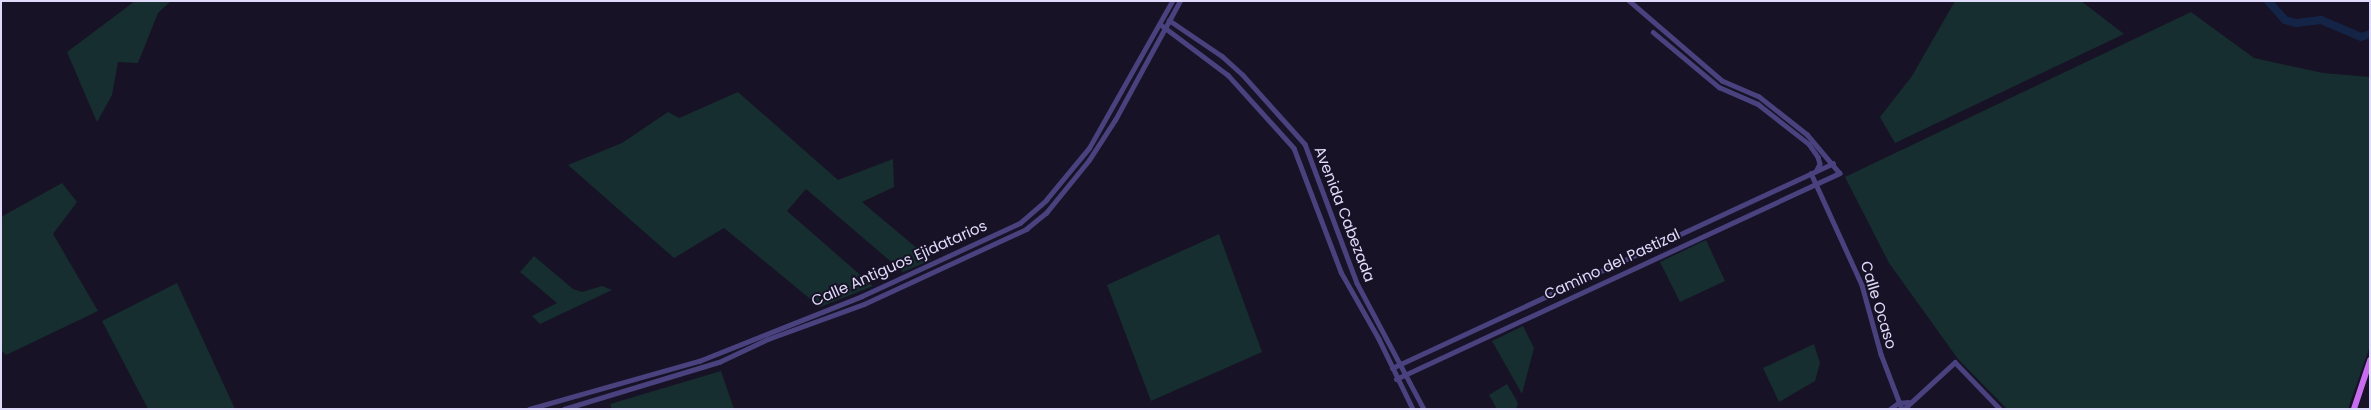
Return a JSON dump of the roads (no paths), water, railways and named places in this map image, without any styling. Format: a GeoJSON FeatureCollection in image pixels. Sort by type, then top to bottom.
{"type":"FeatureCollection","features":[{"type":"Feature","properties":{"kind":"main road"},"geometry":{"type":"LineString","coordinates":[[2354,409],[2370,362]]}},
{"type":"Feature","properties":{"kind":"street","name":"Calle Antiguos Ejidatarios"},"geometry":{"type":"LineString","coordinates":[[530,409],[699,361],[862,296],[1020,222],[1046,200],[1088,148],[1172,1]]}},
{"type":"Feature","properties":{"kind":"street","name":"Calle Antiguos Ejidatarios"},"geometry":{"type":"LineString","coordinates":[[564,409],[719,362],[768,340],[864,304],[1026,229],[1046,212],[1089,160],[1180,1]]}},
{"type":"Feature","properties":{"kind":"street"},"geometry":{"type":"LineString","coordinates":[[1629,1],[1722,80],[1759,97],[1807,135],[1819,146],[1825,159],[1833,163]]}},
{"type":"Feature","properties":{"kind":"street","name":"Avenida Cabezada"},"geometry":{"type":"LineString","coordinates":[[1164,17],[1236,69],[1305,144],[1357,282],[1404,375],[1424,409]]}},
{"type":"Feature","properties":{"kind":"street","name":"Avenida Cabezada"},"geometry":{"type":"LineString","coordinates":[[1160,24],[1228,75],[1294,148],[1341,272],[1413,408]]}},
{"type":"Feature","properties":{"kind":"street","name":"Calle Ocaso"},"geometry":{"type":"LineString","coordinates":[[1653,32],[1720,87],[1758,104],[1802,140],[1818,157],[1820,164],[1813,172],[1816,183],[1862,285],[1898,402],[1903,409]]}},
{"type":"Feature","properties":{"kind":"street","name":"Camino del Pastizal"},"geometry":{"type":"LineString","coordinates":[[1392,368],[1833,163],[1839,173],[1396,379]]}},
{"type":"Feature","properties":{"kind":"street"},"geometry":{"type":"LineString","coordinates":[[1903,409],[1908,402],[1955,362],[2000,409]]}},
{"type":"Feature","properties":{"kind":"street"},"geometry":{"type":"LineString","coordinates":[[1413,408],[1421,402]]}},
{"type":"Feature","properties":{"kind":"street"},"geometry":{"type":"LineString","coordinates":[[1890,409],[1898,402],[1908,402]]}},
{"type":"Feature","properties":{"kind":"waterway"},"geometry":{"type":"LineString","coordinates":[[2268,1],[2285,20],[2296,23],[2321,20],[2361,37],[2370,34]]}}]}
